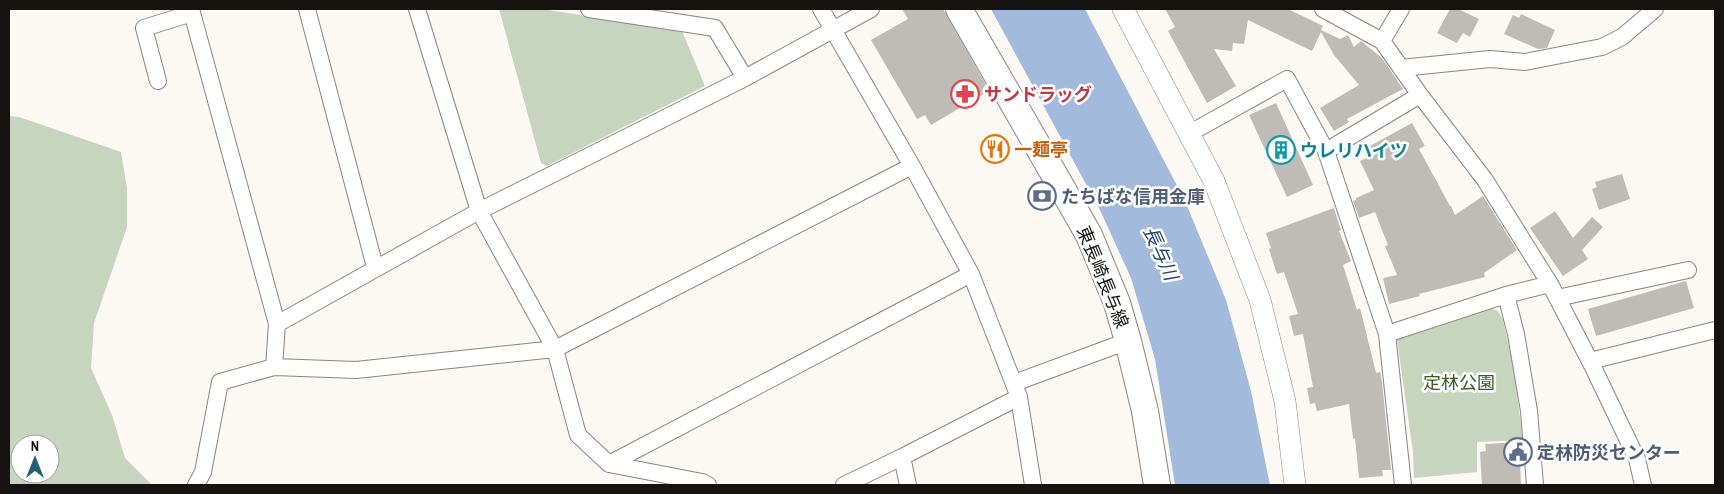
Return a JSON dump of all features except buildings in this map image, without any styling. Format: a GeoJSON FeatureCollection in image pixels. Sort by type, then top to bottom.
{"type":"FeatureCollection","features":[{"type":"Feature","properties":{"kind":"main road","name":"東長崎長与線"},"geometry":{"type":"LineString","coordinates":[[959,9],[1089,235],[1117,303],[1128,341],[1145,411],[1157,485]]}},
{"type":"Feature","properties":{"kind":"street"},"geometry":{"type":"LineString","coordinates":[[308,9],[375,268]]}},
{"type":"Feature","properties":{"kind":"street"},"geometry":{"type":"LineString","coordinates":[[417,9],[479,211],[555,349],[578,435],[609,464],[702,482],[708,485]]}},
{"type":"Feature","properties":{"kind":"street"},"geometry":{"type":"LineString","coordinates":[[589,9],[715,28],[745,78]]}},
{"type":"Feature","properties":{"kind":"street"},"geometry":{"type":"LineString","coordinates":[[821,9],[912,166],[971,274],[1016,390],[1033,485]]}},
{"type":"Feature","properties":{"kind":"street"},"geometry":{"type":"LineString","coordinates":[[277,324],[479,211],[745,78],[871,9]]}},
{"type":"Feature","properties":{"kind":"street"},"geometry":{"type":"LineString","coordinates":[[1123,9],[1190,132],[1214,181],[1260,300],[1285,401],[1295,485]]}},
{"type":"Feature","properties":{"kind":"street"},"geometry":{"type":"LineString","coordinates":[[1323,9],[1382,41],[1420,95],[1485,180],[1554,292],[1590,361],[1636,459],[1643,485]]}},
{"type":"Feature","properties":{"kind":"street"},"geometry":{"type":"LineString","coordinates":[[1382,41],[1401,9]]}},
{"type":"Feature","properties":{"kind":"street"},"geometry":{"type":"LineString","coordinates":[[1401,68],[1490,59],[1525,62],[1602,47],[1622,37],[1655,9]]}},
{"type":"Feature","properties":{"kind":"street"},"geometry":{"type":"LineString","coordinates":[[158,82],[144,28],[191,11],[277,324],[274,367]]}},
{"type":"Feature","properties":{"kind":"street"},"geometry":{"type":"LineString","coordinates":[[1190,132],[1287,79],[1326,151],[1387,334],[1403,485]]}},
{"type":"Feature","properties":{"kind":"street"},"geometry":{"type":"LineString","coordinates":[[1326,151],[1420,95]]}},
{"type":"Feature","properties":{"kind":"street"},"geometry":{"type":"LineString","coordinates":[[196,485],[203,472],[220,382],[274,367],[356,370],[555,349],[912,166]]}},
{"type":"Feature","properties":{"kind":"street"},"geometry":{"type":"LineString","coordinates":[[1387,334],[1506,295],[1554,292],[1688,270]]}},
{"type":"Feature","properties":{"kind":"street"},"geometry":{"type":"LineString","coordinates":[[609,464],[971,274]]}},
{"type":"Feature","properties":{"kind":"street"},"geometry":{"type":"LineString","coordinates":[[1506,295],[1516,334],[1529,411],[1535,485]]}},
{"type":"Feature","properties":{"kind":"street"},"geometry":{"type":"LineString","coordinates":[[1590,361],[1715,330]]}},
{"type":"Feature","properties":{"kind":"street"},"geometry":{"type":"LineString","coordinates":[[844,485],[902,457],[1016,390],[1128,341]]}},
{"type":"Feature","properties":{"kind":"street"},"geometry":{"type":"LineString","coordinates":[[902,457],[908,485]]}},
{"type":"Feature","properties":{"kind":"green space"},"geometry":{"type":"Polygon","coordinates":[[[499,9],[542,9],[682,31],[705,86],[547,166],[541,163],[499,9]]]}},
{"type":"Feature","properties":{"kind":"green space"},"geometry":{"type":"Polygon","coordinates":[[[9,116],[19,117],[121,152],[127,188],[127,227],[94,323],[91,368],[112,415],[125,458],[152,485],[9,485],[9,116]]]}},
{"type":"Feature","properties":{"kind":"green space","name":"定林公園"},"geometry":{"type":"Polygon","coordinates":[[[1492,309],[1498,311],[1503,320],[1513,364],[1523,440],[1477,442],[1477,472],[1414,478],[1413,452],[1397,340],[1492,309]]]}},
{"type":"Feature","properties":{"kind":"water","name":"長与川"},"geometry":{"type":"Polygon","coordinates":[[[991,9],[1085,9],[1185,201],[1226,300],[1251,391],[1270,485],[1175,485],[1155,359],[1131,278],[1100,210],[991,9]]]}},
{"type":"Feature","properties":{"kind":"place","name":"サンドラッグ"},"geometry":{"type":"Point","coordinates":[965,94]}},
{"type":"Feature","properties":{"kind":"place","name":"一麺亭"},"geometry":{"type":"Point","coordinates":[995,149]}},
{"type":"Feature","properties":{"kind":"place","name":"ウレリハイツ"},"geometry":{"type":"Point","coordinates":[1281,150]}},
{"type":"Feature","properties":{"kind":"place","name":"たちばな信用金庫"},"geometry":{"type":"Point","coordinates":[1042,196]}},
{"type":"Feature","properties":{"kind":"place","name":"定林防災センター"},"geometry":{"type":"Point","coordinates":[1518,452]}}]}
